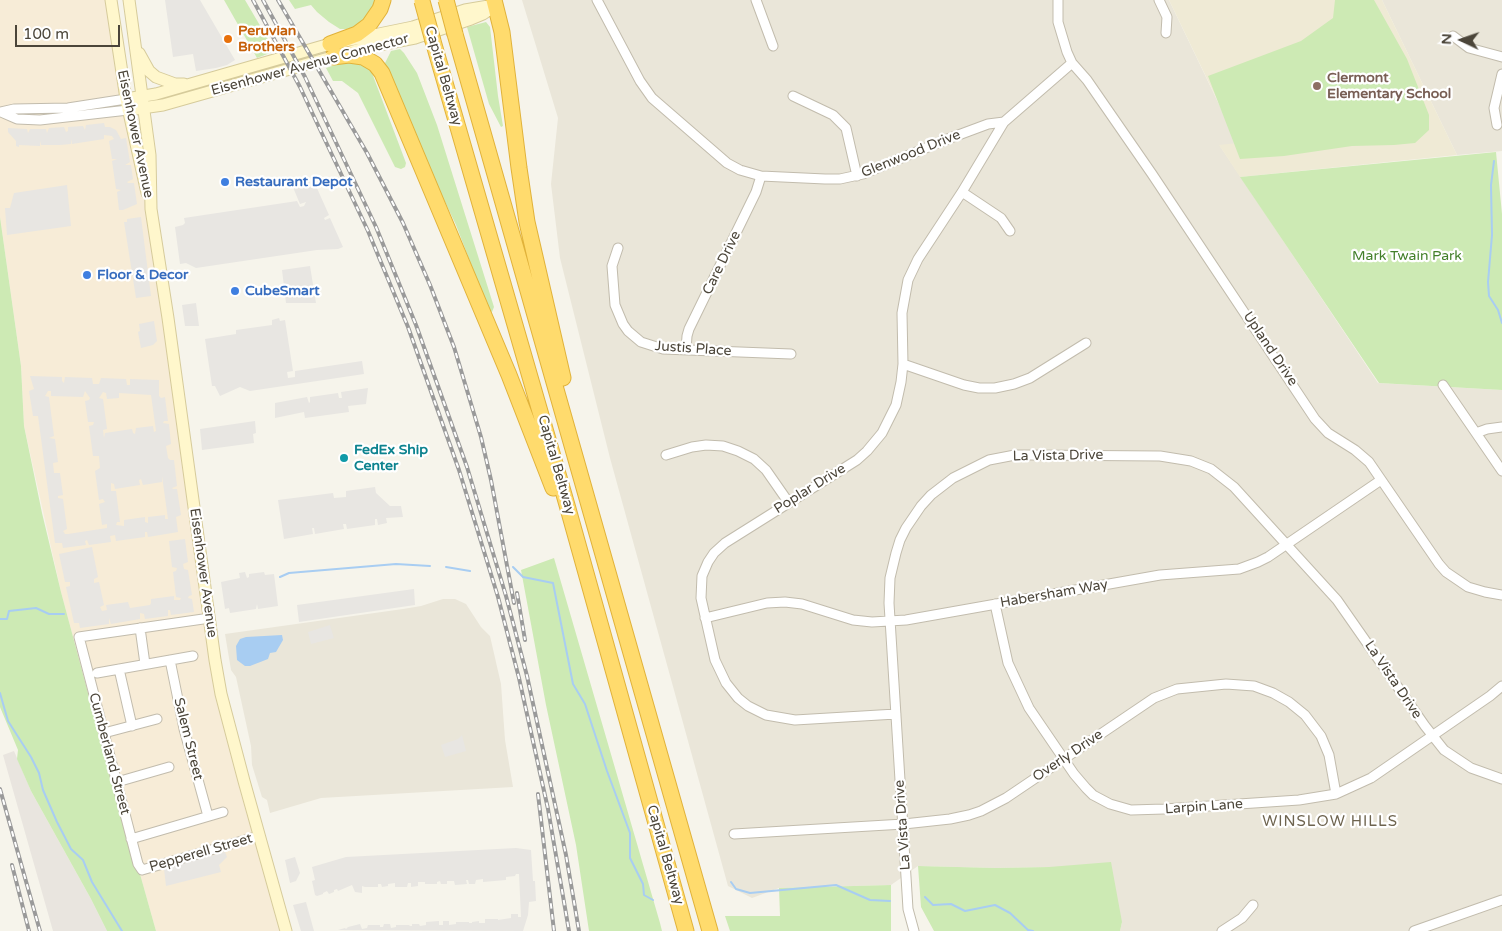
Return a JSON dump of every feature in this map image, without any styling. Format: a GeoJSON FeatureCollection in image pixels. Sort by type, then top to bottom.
{"type":"FeatureCollection","features":[{"type":"Feature","properties":{"kind":"highway"},"geometry":{"type":"LineString","coordinates":[[332,51],[369,25],[380,9],[383,0]]}},
{"type":"Feature","properties":{"kind":"highway","name":"Capital Beltway"},"geometry":{"type":"LineString","coordinates":[[446,0],[710,931]]}},
{"type":"Feature","properties":{"kind":"highway","name":"Capital Beltway"},"geometry":{"type":"LineString","coordinates":[[422,1],[686,931]]}},
{"type":"Feature","properties":{"kind":"highway"},"geometry":{"type":"LineString","coordinates":[[495,3],[502,32],[518,168],[527,222],[608,566]]}},
{"type":"Feature","properties":{"kind":"highway"},"geometry":{"type":"LineString","coordinates":[[332,51],[363,57],[376,64],[382,73],[525,414],[566,519],[607,648]]}},
{"type":"Feature","properties":{"kind":"main road","name":"Eisenhower Avenue"},"geometry":{"type":"LineString","coordinates":[[111,0],[127,104],[139,164],[152,209]]}},
{"type":"Feature","properties":{"kind":"main road","name":"Eisenhower Avenue"},"geometry":{"type":"LineString","coordinates":[[129,0],[150,155],[152,209],[221,694],[286,931]]}},
{"type":"Feature","properties":{"kind":"main road","name":"Eisenhower Avenue Connector"},"geometry":{"type":"LineString","coordinates":[[127,104],[142,96],[332,51],[364,48],[407,40],[484,14],[495,3]]}},
{"type":"Feature","properties":{"kind":"main road"},"geometry":{"type":"LineString","coordinates":[[133,39],[143,63],[156,77],[175,84],[193,84]]}},
{"type":"Feature","properties":{"kind":"main road","name":"Eisenhower Avenue Connector"},"geometry":{"type":"LineString","coordinates":[[127,104],[143,108],[163,105],[332,51]]}},
{"type":"Feature","properties":{"kind":"street","name":"Glenwood Drive"},"geometry":{"type":"LineString","coordinates":[[597,0],[640,81],[652,98],[727,163],[740,170],[761,176],[825,179],[858,176],[952,137],[988,124],[1004,122],[1072,62]]}},
{"type":"Feature","properties":{"kind":"street"},"geometry":{"type":"LineString","coordinates":[[756,0],[772,46]]}},
{"type":"Feature","properties":{"kind":"street"},"geometry":{"type":"LineString","coordinates":[[1058,0],[1058,22],[1072,62]]}},
{"type":"Feature","properties":{"kind":"street"},"geometry":{"type":"LineString","coordinates":[[1159,0],[1167,17],[1166,33]]}},
{"type":"Feature","properties":{"kind":"street"},"geometry":{"type":"LineString","coordinates":[[1454,36],[1469,48],[1502,57]]}},
{"type":"Feature","properties":{"kind":"street","name":"Upland Drive"},"geometry":{"type":"LineString","coordinates":[[1072,62],[1087,80],[1152,174],[1315,419],[1328,433],[1363,456],[1446,572],[1468,587],[1502,595]]}},
{"type":"Feature","properties":{"kind":"street"},"geometry":{"type":"LineString","coordinates":[[1497,125],[1494,108],[1502,74]]}},
{"type":"Feature","properties":{"kind":"street"},"geometry":{"type":"LineString","coordinates":[[793,96],[833,114],[846,128],[858,176]]}},
{"type":"Feature","properties":{"kind":"street"},"geometry":{"type":"LineString","coordinates":[[127,104],[40,120],[17,119],[1,112],[14,109],[127,104]]}},
{"type":"Feature","properties":{"kind":"street","name":"Poplar Drive"},"geometry":{"type":"LineString","coordinates":[[896,714],[795,720],[775,718],[758,711],[738,698],[723,678],[715,660],[701,598],[701,585],[705,569],[714,554],[725,543],[856,460],[875,442],[887,425],[896,405],[901,382],[903,364],[902,313],[908,280],[918,258],[962,192],[1004,122]]}},
{"type":"Feature","properties":{"kind":"street","name":"Care Drive"},"geometry":{"type":"LineString","coordinates":[[686,350],[689,329],[756,192],[761,176]]}},
{"type":"Feature","properties":{"kind":"street"},"geometry":{"type":"LineString","coordinates":[[962,192],[1001,218],[1010,231]]}},
{"type":"Feature","properties":{"kind":"street","name":"Justis Place"},"geometry":{"type":"LineString","coordinates":[[618,248],[613,259],[612,272],[615,305],[623,324],[634,337],[648,345],[663,349],[791,354]]}},
{"type":"Feature","properties":{"kind":"street"},"geometry":{"type":"LineString","coordinates":[[903,364],[964,385],[979,388],[996,388],[1030,378],[1086,343]]}},
{"type":"Feature","properties":{"kind":"street"},"geometry":{"type":"LineString","coordinates":[[1443,385],[1502,471]]}},
{"type":"Feature","properties":{"kind":"street"},"geometry":{"type":"LineString","coordinates":[[1476,434],[1487,429],[1502,427]]}},
{"type":"Feature","properties":{"kind":"street"},"geometry":{"type":"LineString","coordinates":[[666,455],[706,446],[723,446],[738,451],[754,459],[766,470],[789,503]]}},
{"type":"Feature","properties":{"kind":"street","name":"La Vista Drive"},"geometry":{"type":"LineString","coordinates":[[914,931],[908,909],[890,621],[889,590],[892,564],[900,540],[914,516],[931,495],[953,478],[977,465],[1003,457],[1028,455],[1160,456],[1191,461],[1211,469],[1228,482],[1349,616],[1432,736],[1444,750],[1460,762],[1481,773],[1502,779]]}},
{"type":"Feature","properties":{"kind":"street","name":"Habersham Way"},"geometry":{"type":"LineString","coordinates":[[706,618],[767,603],[784,602],[802,604],[853,620],[872,622],[906,620],[1160,575],[1239,569],[1258,562],[1286,545],[1381,480]]}},
{"type":"Feature","properties":{"kind":"street","name":"Larpin Lane"},"geometry":{"type":"LineString","coordinates":[[995,604],[1003,645],[1015,681],[1029,708],[1079,781],[1093,795],[1110,804],[1131,810],[1299,800],[1336,794],[1371,778],[1502,686]]}},
{"type":"Feature","properties":{"kind":"street"},"geometry":{"type":"LineString","coordinates":[[145,664],[140,628],[210,618]]}},
{"type":"Feature","properties":{"kind":"street","name":"Cumberland Street"},"geometry":{"type":"LineString","coordinates":[[140,628],[79,637],[138,864],[142,870]]}},
{"type":"Feature","properties":{"kind":"street"},"geometry":{"type":"LineString","coordinates":[[97,673],[193,656]]}},
{"type":"Feature","properties":{"kind":"street","name":"Salem Street"},"geometry":{"type":"LineString","coordinates":[[170,660],[184,729],[208,816]]}},
{"type":"Feature","properties":{"kind":"street"},"geometry":{"type":"LineString","coordinates":[[119,669],[132,726]]}},
{"type":"Feature","properties":{"kind":"street","name":"Overly Drive"},"geometry":{"type":"LineString","coordinates":[[734,834],[904,824],[950,819],[982,811],[1006,798],[1145,703],[1164,694],[1190,687],[1226,684],[1264,689],[1281,696],[1311,722],[1321,736],[1329,755],[1336,794]]}},
{"type":"Feature","properties":{"kind":"street"},"geometry":{"type":"LineString","coordinates":[[104,733],[157,719]]}},
{"type":"Feature","properties":{"kind":"street"},"geometry":{"type":"LineString","coordinates":[[117,782],[169,767]]}},
{"type":"Feature","properties":{"kind":"street"},"geometry":{"type":"LineString","coordinates":[[132,839],[223,812]]}},
{"type":"Feature","properties":{"kind":"street","name":"Pepperell Street"},"geometry":{"type":"LineString","coordinates":[[142,870],[260,836]]}},
{"type":"Feature","properties":{"kind":"street"},"geometry":{"type":"LineString","coordinates":[[1414,931],[1502,900]]}},
{"type":"Feature","properties":{"kind":"street"},"geometry":{"type":"LineString","coordinates":[[1222,931],[1242,918],[1253,905]]}},
{"type":"Feature","properties":{"kind":"shaded area"},"geometry":{"type":"Polygon","coordinates":[[[0,0],[112,0],[151,209],[222,698],[286,931],[156,931],[140,874],[135,868],[61,592],[24,426],[21,366],[0,217],[0,0]]]}},
{"type":"Feature","properties":{"kind":"shaded area"},"geometry":{"type":"Polygon","coordinates":[[[165,0],[200,0],[235,60],[227,65],[196,71],[193,54],[173,57],[165,0]]]}},
{"type":"Feature","properties":{"kind":"shaded area"},"geometry":{"type":"Polygon","coordinates":[[[522,0],[1169,0],[1238,144],[1220,146],[1378,383],[1502,390],[1502,931],[1120,931],[1122,922],[1049,867],[918,866],[891,885],[779,888],[752,898],[728,886],[610,458],[560,258],[551,184],[558,118],[522,0]]]}},
{"type":"Feature","properties":{"kind":"shaded area","name":"Clermont Elementary School"},"geometry":{"type":"Polygon","coordinates":[[[1169,0],[1382,0],[1457,155],[1240,177],[1219,145],[1238,143],[1169,0]]]}},
{"type":"Feature","properties":{"kind":"shaded area"},"geometry":{"type":"Polygon","coordinates":[[[1382,0],[1502,0],[1502,151],[1457,155],[1382,0]]]}},
{"type":"Feature","properties":{"kind":"shaded area"},"geometry":{"type":"Polygon","coordinates":[[[104,123],[105,127],[116,130],[121,139],[126,138],[130,162],[125,165],[131,165],[133,179],[127,182],[134,183],[137,204],[123,210],[119,210],[117,192],[121,190],[116,189],[112,161],[117,159],[112,159],[109,141],[114,139],[112,136],[104,135],[104,139],[72,144],[71,139],[71,144],[60,145],[41,145],[40,141],[40,146],[19,145],[19,147],[16,146],[16,141],[8,132],[8,128],[27,129],[28,133],[30,129],[46,129],[47,133],[49,128],[64,127],[66,132],[68,127],[83,126],[85,130],[86,125],[104,123]]]}},
{"type":"Feature","properties":{"kind":"shaded area"},"geometry":{"type":"Polygon","coordinates":[[[297,183],[310,186],[311,188],[316,186],[329,215],[324,218],[325,220],[330,218],[343,247],[196,268],[186,263],[180,264],[175,227],[185,223],[184,218],[297,201],[300,207],[304,206],[306,202],[300,204],[292,185],[297,183]]]}},
{"type":"Feature","properties":{"kind":"shaded area"},"geometry":{"type":"Polygon","coordinates":[[[67,185],[71,226],[7,235],[5,208],[10,208],[14,193],[67,185]]]}},
{"type":"Feature","properties":{"kind":"shaded area"},"geometry":{"type":"Polygon","coordinates":[[[141,217],[151,296],[136,298],[124,222],[127,222],[127,219],[141,217]]]}},
{"type":"Feature","properties":{"kind":"shaded area"},"geometry":{"type":"Polygon","coordinates":[[[310,266],[316,303],[286,303],[282,270],[310,266]]]}},
{"type":"Feature","properties":{"kind":"shaded area"},"geometry":{"type":"Polygon","coordinates":[[[196,303],[199,326],[185,326],[182,305],[196,303]]]}},
{"type":"Feature","properties":{"kind":"shaded area"},"geometry":{"type":"Polygon","coordinates":[[[279,318],[280,321],[285,320],[293,371],[287,372],[288,378],[295,377],[295,371],[362,361],[364,374],[250,391],[240,387],[220,396],[215,386],[212,386],[205,339],[236,334],[236,330],[272,325],[272,320],[279,318]]]}},
{"type":"Feature","properties":{"kind":"shaded area"},"geometry":{"type":"Polygon","coordinates":[[[154,321],[157,341],[153,345],[141,348],[138,332],[140,331],[139,324],[154,321]]]}},
{"type":"Feature","properties":{"kind":"shaded area"},"geometry":{"type":"Polygon","coordinates":[[[30,376],[62,377],[64,383],[65,377],[92,378],[93,384],[99,384],[101,378],[126,379],[127,385],[130,385],[130,379],[159,380],[159,396],[161,398],[165,397],[168,421],[163,423],[169,424],[171,444],[166,446],[168,458],[174,460],[177,486],[172,488],[177,489],[181,515],[176,517],[178,532],[148,537],[147,532],[145,532],[145,537],[116,541],[115,535],[110,536],[111,542],[89,545],[87,540],[85,541],[86,545],[63,548],[62,543],[55,543],[38,416],[33,416],[29,391],[34,389],[30,376]],[[48,391],[45,396],[49,397],[54,436],[49,438],[55,439],[58,462],[53,463],[54,473],[60,473],[63,495],[58,496],[58,498],[63,499],[67,529],[63,531],[65,534],[68,534],[107,528],[107,524],[102,525],[99,504],[105,502],[103,499],[99,500],[95,471],[100,468],[99,456],[93,456],[89,426],[93,425],[94,422],[88,422],[85,401],[90,398],[85,391],[83,397],[51,396],[51,391],[48,391]],[[103,392],[99,398],[103,399],[107,429],[103,430],[104,438],[105,433],[132,429],[135,434],[136,428],[153,426],[154,432],[156,431],[151,395],[119,393],[119,398],[107,399],[106,393],[103,392]],[[162,476],[162,482],[143,485],[141,479],[139,480],[140,485],[115,489],[114,484],[111,483],[111,491],[116,491],[120,522],[117,522],[116,525],[124,526],[124,520],[145,517],[145,522],[148,523],[148,517],[165,515],[165,519],[168,519],[162,476]]]}},
{"type":"Feature","properties":{"kind":"shaded area"},"geometry":{"type":"Polygon","coordinates":[[[368,388],[366,404],[348,406],[349,412],[305,418],[304,412],[275,418],[275,403],[307,397],[309,403],[310,397],[338,393],[339,398],[342,398],[341,392],[368,388]]]}},
{"type":"Feature","properties":{"kind":"shaded area"},"geometry":{"type":"Polygon","coordinates":[[[255,421],[256,433],[253,434],[254,443],[202,450],[200,429],[255,421]]]}},
{"type":"Feature","properties":{"kind":"shaded area"},"geometry":{"type":"Polygon","coordinates":[[[375,487],[376,493],[390,506],[401,506],[403,517],[386,518],[387,523],[378,525],[377,519],[375,519],[375,525],[347,529],[346,524],[343,524],[344,529],[315,534],[314,528],[312,528],[313,534],[284,539],[278,500],[333,493],[334,498],[346,497],[346,491],[375,487]]]}},
{"type":"Feature","properties":{"kind":"shaded area"},"geometry":{"type":"Polygon","coordinates":[[[185,539],[188,562],[183,564],[184,569],[188,570],[192,595],[188,598],[192,599],[194,612],[171,615],[170,610],[168,610],[168,616],[145,619],[144,614],[140,613],[140,619],[111,624],[109,618],[109,624],[80,628],[79,623],[74,623],[66,587],[70,586],[70,582],[65,582],[59,554],[92,547],[98,577],[94,579],[94,583],[99,582],[104,605],[100,607],[102,611],[107,610],[106,605],[128,602],[130,608],[150,605],[151,599],[174,596],[174,600],[180,600],[181,598],[176,597],[173,572],[177,568],[172,567],[169,541],[185,539]]]}},
{"type":"Feature","properties":{"kind":"shaded area"},"geometry":{"type":"Polygon","coordinates":[[[245,572],[247,578],[249,574],[264,572],[265,575],[274,574],[278,606],[258,609],[257,604],[256,609],[230,613],[229,608],[225,609],[221,582],[240,578],[239,573],[245,572]]]}},
{"type":"Feature","properties":{"kind":"shaded area"},"geometry":{"type":"Polygon","coordinates":[[[414,589],[415,605],[299,622],[297,605],[414,589]]]}},
{"type":"Feature","properties":{"kind":"shaded area"},"geometry":{"type":"Polygon","coordinates":[[[443,599],[455,599],[466,604],[481,627],[490,636],[501,684],[505,740],[513,787],[321,798],[270,813],[267,800],[262,797],[252,765],[251,746],[236,677],[231,670],[225,634],[403,609],[443,599]]]}},
{"type":"Feature","properties":{"kind":"shaded area"},"geometry":{"type":"Polygon","coordinates":[[[330,625],[334,638],[311,644],[308,632],[330,625]]]}},
{"type":"Feature","properties":{"kind":"shaded area"},"geometry":{"type":"Polygon","coordinates":[[[462,735],[466,751],[445,757],[441,745],[458,739],[462,735]]]}},
{"type":"Feature","properties":{"kind":"shaded area"},"geometry":{"type":"Polygon","coordinates":[[[14,751],[31,791],[107,931],[53,931],[3,755],[14,751]]]}},
{"type":"Feature","properties":{"kind":"shaded area"},"geometry":{"type":"Polygon","coordinates":[[[516,848],[531,850],[533,881],[535,881],[536,901],[529,902],[528,915],[523,931],[338,930],[360,924],[362,929],[367,928],[368,925],[380,925],[380,927],[383,927],[384,924],[390,924],[391,928],[396,927],[396,925],[412,926],[412,924],[419,924],[420,926],[426,925],[426,922],[439,921],[439,925],[443,925],[443,921],[449,921],[449,925],[456,924],[456,922],[472,923],[479,921],[479,923],[485,923],[485,919],[511,918],[511,914],[518,914],[518,917],[521,917],[519,874],[506,877],[506,880],[483,882],[483,879],[476,880],[475,884],[469,884],[468,880],[466,880],[467,884],[455,885],[454,881],[447,881],[447,884],[441,884],[440,881],[437,884],[418,882],[418,886],[411,887],[411,883],[408,883],[407,887],[395,887],[395,883],[382,887],[381,884],[378,884],[378,887],[362,886],[362,893],[355,892],[352,885],[338,891],[337,889],[334,890],[334,892],[329,894],[327,891],[317,896],[315,895],[312,881],[315,880],[312,867],[346,857],[516,848]]]}},
{"type":"Feature","properties":{"kind":"shaded area"},"geometry":{"type":"Polygon","coordinates":[[[225,852],[227,857],[219,865],[221,872],[166,886],[164,869],[225,852]]]}},
{"type":"Feature","properties":{"kind":"shaded area"},"geometry":{"type":"Polygon","coordinates":[[[295,857],[300,873],[296,881],[290,883],[285,860],[295,857]]]}},
{"type":"Feature","properties":{"kind":"shaded area"},"geometry":{"type":"Polygon","coordinates":[[[306,902],[314,931],[301,931],[293,905],[306,902]]]}},
{"type":"Feature","properties":{"kind":"green space"},"geometry":{"type":"Polygon","coordinates":[[[224,0],[245,0],[275,51],[257,58],[224,0]]]}},
{"type":"Feature","properties":{"kind":"green space"},"geometry":{"type":"Polygon","coordinates":[[[289,0],[376,0],[364,20],[356,27],[340,29],[329,22],[311,5],[295,9],[289,0]]]}},
{"type":"Feature","properties":{"kind":"green space","name":"Clermont Elementary School"},"geometry":{"type":"Polygon","coordinates":[[[1335,0],[1374,0],[1407,59],[1429,115],[1429,130],[1415,143],[1352,146],[1284,156],[1240,159],[1208,76],[1301,41],[1333,18],[1335,0]]]}},
{"type":"Feature","properties":{"kind":"green space"},"geometry":{"type":"Polygon","coordinates":[[[486,22],[490,27],[503,126],[501,127],[489,104],[467,27],[486,22]]]}},
{"type":"Feature","properties":{"kind":"green space"},"geometry":{"type":"Polygon","coordinates":[[[400,49],[417,73],[437,125],[494,307],[492,312],[489,311],[456,225],[384,65],[391,51],[400,49]]]}},
{"type":"Feature","properties":{"kind":"green space"},"geometry":{"type":"Polygon","coordinates":[[[344,62],[362,64],[368,67],[372,73],[406,163],[405,167],[401,169],[395,167],[358,93],[342,81],[333,81],[326,68],[344,62]]]}},
{"type":"Feature","properties":{"kind":"green space","name":"Mark Twain Park"},"geometry":{"type":"Polygon","coordinates":[[[1496,152],[1502,214],[1502,390],[1379,383],[1240,177],[1496,152]]]}},
{"type":"Feature","properties":{"kind":"green space"},"geometry":{"type":"Polygon","coordinates":[[[0,217],[21,366],[24,426],[42,513],[61,592],[135,868],[140,874],[156,931],[107,931],[31,791],[17,759],[18,750],[0,707],[0,217]]]}},
{"type":"Feature","properties":{"kind":"green space"},"geometry":{"type":"Polygon","coordinates":[[[554,558],[662,931],[589,931],[576,845],[546,705],[521,570],[554,558]]]}},
{"type":"Feature","properties":{"kind":"green space"},"geometry":{"type":"Polygon","coordinates":[[[1111,862],[1122,922],[1120,931],[934,931],[921,907],[918,866],[1049,867],[1111,862]]]}},
{"type":"Feature","properties":{"kind":"green space"},"geometry":{"type":"Polygon","coordinates":[[[891,885],[891,931],[730,931],[725,916],[780,916],[779,888],[891,885]]]}},
{"type":"Feature","properties":{"kind":"water"},"geometry":{"type":"Polygon","coordinates":[[[282,635],[283,640],[276,652],[270,653],[268,659],[250,666],[245,666],[237,660],[236,646],[240,639],[282,635]]]}},
{"type":"Feature","properties":{"kind":"waterway"},"geometry":{"type":"LineString","coordinates":[[1494,161],[1491,185],[1492,235],[1488,282],[1489,296],[1498,310],[1502,323]]}},
{"type":"Feature","properties":{"kind":"waterway"},"geometry":{"type":"LineString","coordinates":[[280,577],[289,573],[396,564],[430,566]]}},
{"type":"Feature","properties":{"kind":"waterway"},"geometry":{"type":"LineString","coordinates":[[446,567],[470,571]]}},
{"type":"Feature","properties":{"kind":"waterway"},"geometry":{"type":"LineString","coordinates":[[513,567],[523,577],[553,583],[573,684],[585,704],[630,833],[630,858],[643,884],[644,895],[653,900]]}},
{"type":"Feature","properties":{"kind":"waterway"},"geometry":{"type":"LineString","coordinates":[[0,619],[7,619],[9,611],[36,608],[49,614],[64,614]]}},
{"type":"Feature","properties":{"kind":"waterway"},"geometry":{"type":"LineString","coordinates":[[0,693],[8,721],[39,773],[43,790],[57,822],[71,849],[83,860],[92,882],[122,931]]}},
{"type":"Feature","properties":{"kind":"waterway"},"geometry":{"type":"LineString","coordinates":[[731,882],[736,889],[750,893],[836,885],[870,900],[890,901]]}},
{"type":"Feature","properties":{"kind":"waterway"},"geometry":{"type":"LineString","coordinates":[[925,897],[933,905],[951,904],[965,911],[995,905],[1010,913],[1028,930],[1033,931]]}},
{"type":"Feature","properties":{"kind":"railway"},"geometry":{"type":"LineString","coordinates":[[253,0],[300,87],[368,231],[408,327],[459,470],[498,597],[519,678],[548,809],[569,931]]}},
{"type":"Feature","properties":{"kind":"railway"},"geometry":{"type":"LineString","coordinates":[[263,0],[305,77],[376,227],[416,325],[467,467],[506,596],[527,676],[566,855],[579,931]]}},
{"type":"Feature","properties":{"kind":"railway"},"geometry":{"type":"LineString","coordinates":[[278,0],[367,153],[403,223],[430,285],[454,347],[481,437],[514,603]]}},
{"type":"Feature","properties":{"kind":"railway"},"geometry":{"type":"LineString","coordinates":[[517,593],[525,640]]}},
{"type":"Feature","properties":{"kind":"railway"},"geometry":{"type":"LineString","coordinates":[[0,789],[40,931]]}},
{"type":"Feature","properties":{"kind":"railway"},"geometry":{"type":"LineString","coordinates":[[538,794],[554,931]]}},
{"type":"Feature","properties":{"kind":"railway"},"geometry":{"type":"LineString","coordinates":[[12,865],[29,931]]}},
{"type":"Feature","properties":{"kind":"place","name":"Peruvian Brothers"},"geometry":{"type":"Point","coordinates":[228,39]}},
{"type":"Feature","properties":{"kind":"place","name":"Clermont Elementary School"},"geometry":{"type":"Point","coordinates":[1317,86]}},
{"type":"Feature","properties":{"kind":"place","name":"Restaurant Depot"},"geometry":{"type":"Point","coordinates":[225,182]}},
{"type":"Feature","properties":{"kind":"place","name":"Floor & Decor"},"geometry":{"type":"Point","coordinates":[87,275]}},
{"type":"Feature","properties":{"kind":"place","name":"CubeSmart"},"geometry":{"type":"Point","coordinates":[235,291]}},
{"type":"Feature","properties":{"kind":"place","name":"FedEx Ship Center"},"geometry":{"type":"Point","coordinates":[344,458]}},
{"type":"Feature","properties":{"kind":"district","name":"WINSLOW HILLS"},"geometry":{"type":"Point","coordinates":[1330,822]}}]}
